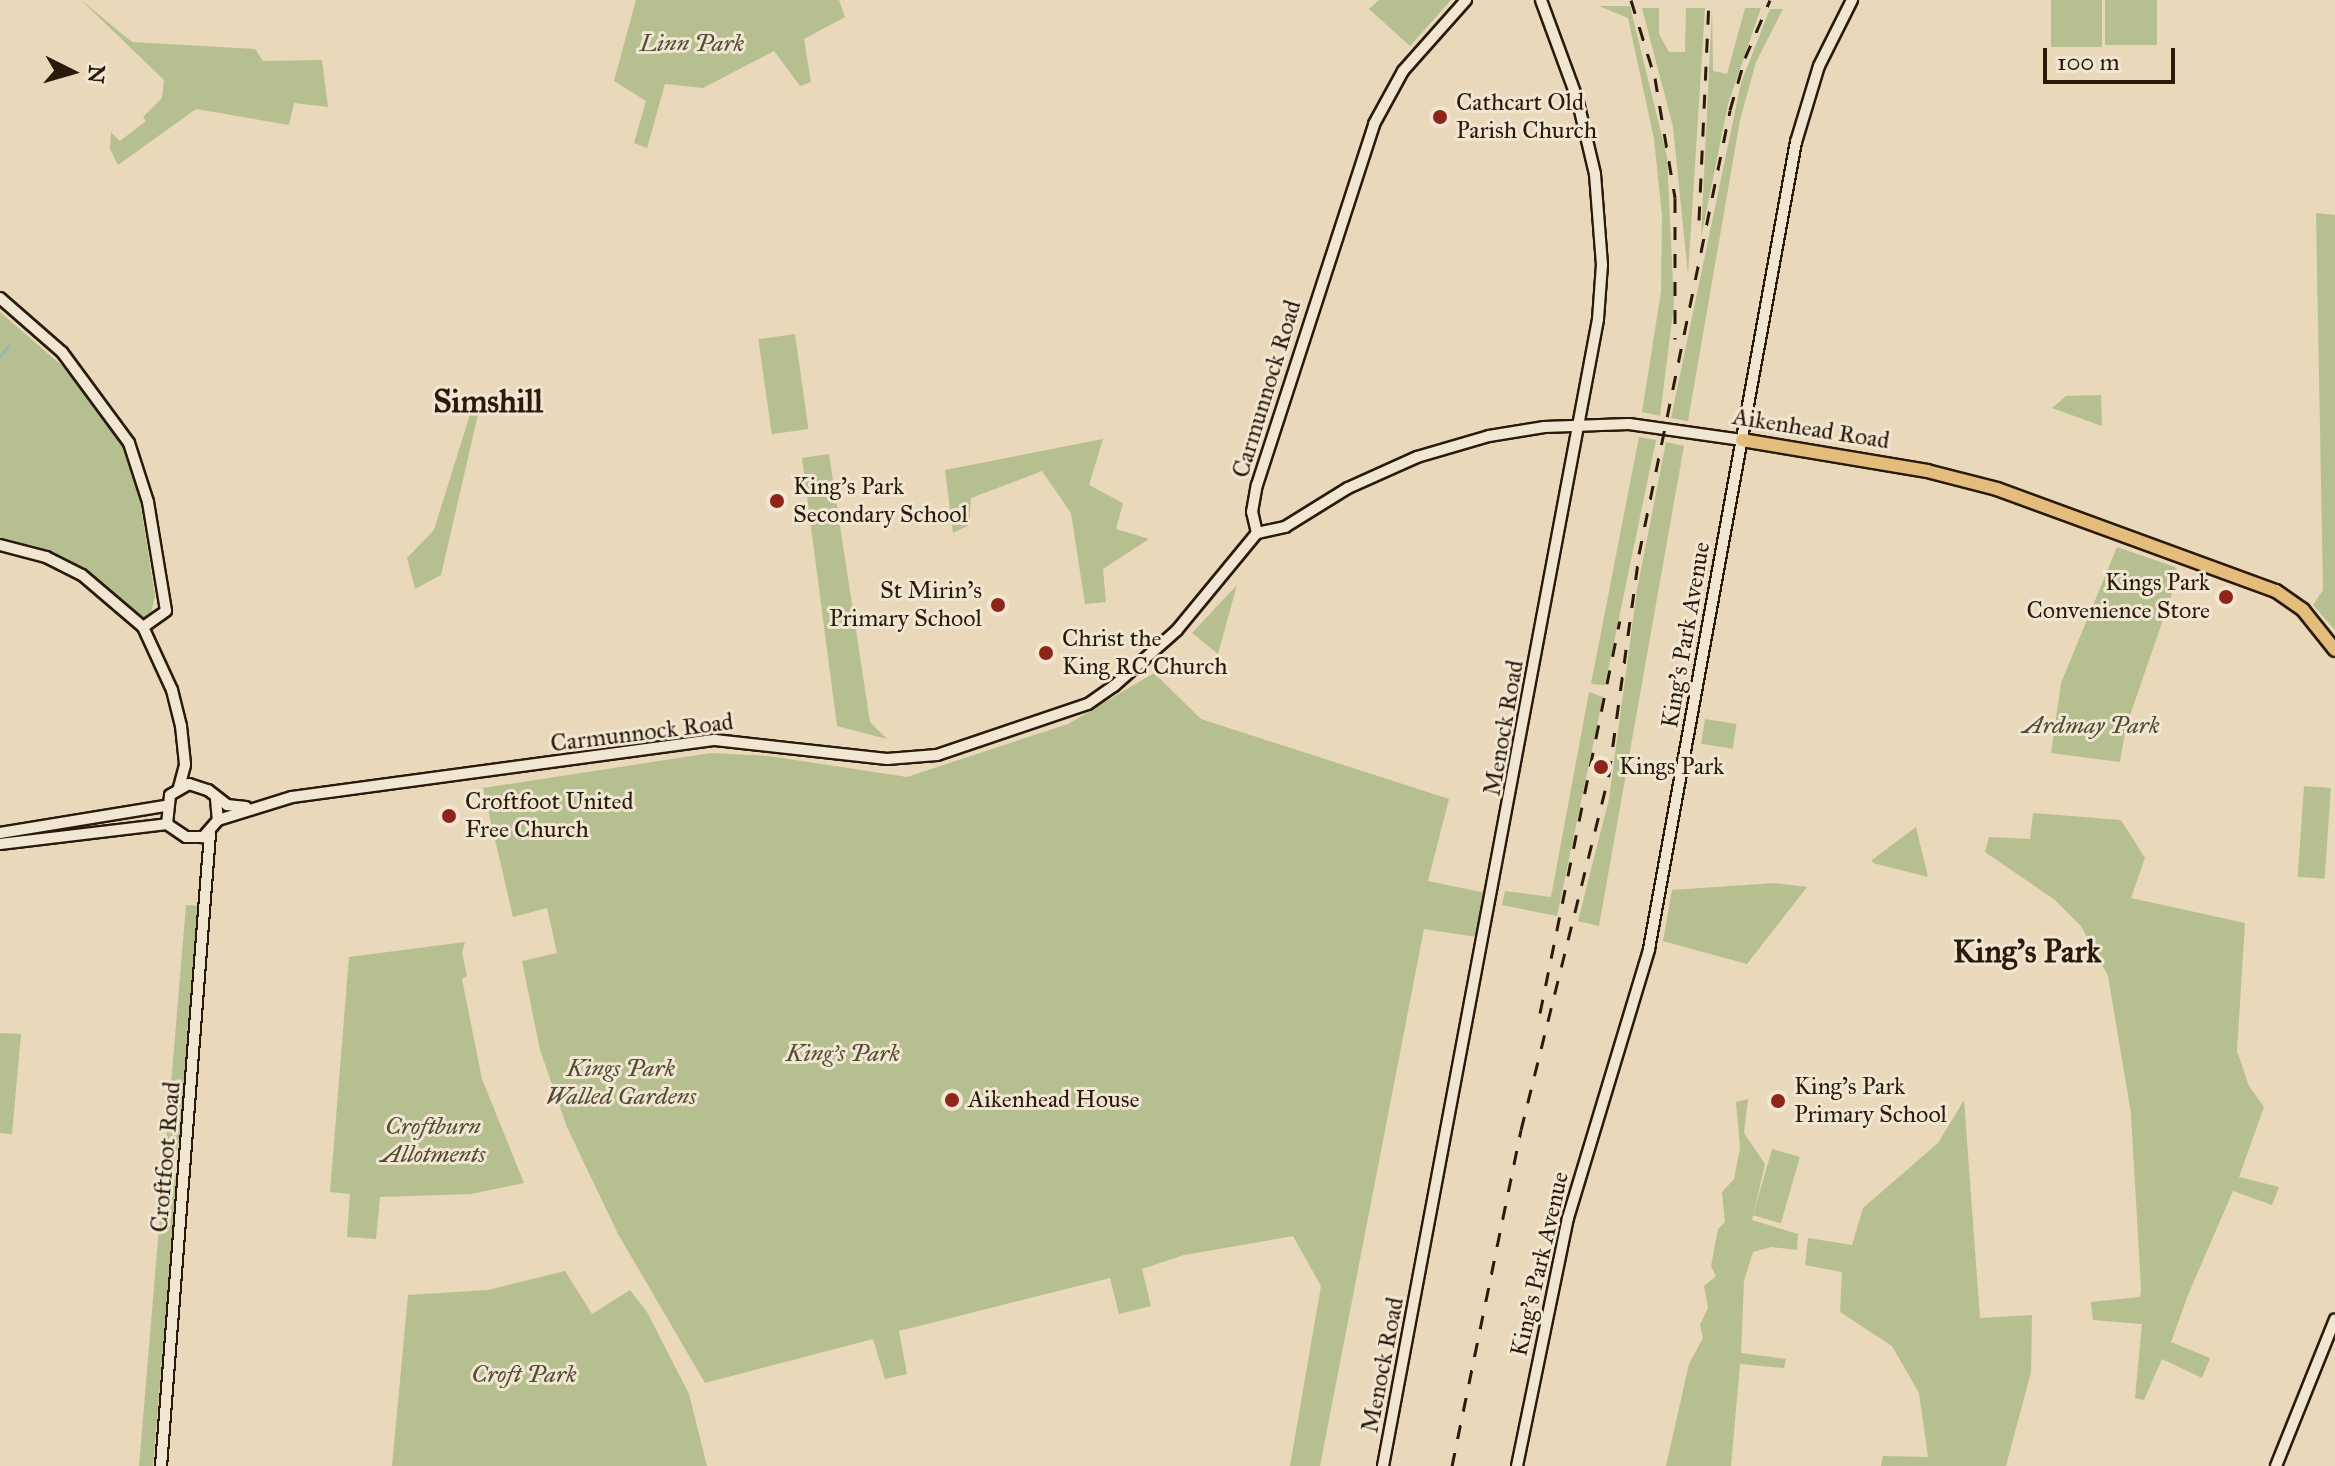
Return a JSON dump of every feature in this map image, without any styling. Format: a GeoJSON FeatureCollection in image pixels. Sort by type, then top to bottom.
{"type":"FeatureCollection","features":[{"type":"Feature","properties":{"kind":"main road","name":"Carmunnock Road"},"geometry":{"type":"LineString","coordinates":[[247,807],[715,740],[912,760],[1021,730],[1088,704],[1152,655],[1257,533],[1252,512],[1257,485],[1374,124],[1403,71],[1466,0]]}},
{"type":"Feature","properties":{"kind":"main road","name":"Menock Road"},"geometry":{"type":"LineString","coordinates":[[1383,1466],[1598,319],[1600,222],[1581,112],[1541,0]]}},
{"type":"Feature","properties":{"kind":"main road","name":"King's Park Avenue"},"geometry":{"type":"LineString","coordinates":[[1517,1466],[1568,1218],[1649,949],[1806,104],[1852,0]]}},
{"type":"Feature","properties":{"kind":"main road"},"geometry":{"type":"LineString","coordinates":[[0,298],[62,352],[129,443],[148,502],[166,611],[143,627]]}},
{"type":"Feature","properties":{"kind":"main road","name":"Aikenhead Road"},"geometry":{"type":"LineString","coordinates":[[1257,533],[1285,527],[1348,488],[1417,457],[1489,436],[1580,425],[1647,425],[1927,471],[1997,489],[2276,591],[2303,610],[2335,650]]}},
{"type":"Feature","properties":{"kind":"main road"},"geometry":{"type":"LineString","coordinates":[[0,545],[46,557],[82,575],[143,627],[172,690],[185,765],[179,788],[165,806],[0,833]]}},
{"type":"Feature","properties":{"kind":"main road"},"geometry":{"type":"LineString","coordinates":[[185,765],[199,785],[216,799],[247,807]]}},
{"type":"Feature","properties":{"kind":"main road"},"geometry":{"type":"LineString","coordinates":[[179,788],[199,785]]}},
{"type":"Feature","properties":{"kind":"main road"},"geometry":{"type":"LineString","coordinates":[[216,799],[218,820]]}},
{"type":"Feature","properties":{"kind":"main road"},"geometry":{"type":"LineString","coordinates":[[165,806],[167,824],[173,832],[196,839],[209,852]]}},
{"type":"Feature","properties":{"kind":"main road"},"geometry":{"type":"LineString","coordinates":[[196,839],[210,833],[218,820],[247,807]]}},
{"type":"Feature","properties":{"kind":"main road"},"geometry":{"type":"LineString","coordinates":[[0,844],[167,824]]}},
{"type":"Feature","properties":{"kind":"main road","name":"Croftfoot Road"},"geometry":{"type":"LineString","coordinates":[[161,1466],[210,833]]}},
{"type":"Feature","properties":{"kind":"main road"},"geometry":{"type":"LineString","coordinates":[[2276,1466],[2335,1319]]}},
{"type":"Feature","properties":{"kind":"green space"},"geometry":{"type":"Polygon","coordinates":[[[81,0],[132,42],[255,49],[263,61],[322,60],[328,107],[294,103],[289,125],[196,109],[118,165],[110,149],[111,132],[120,141],[146,121],[143,117],[162,98],[164,80],[81,0]]]}},
{"type":"Feature","properties":{"kind":"green space","name":"Linn Park"},"geometry":{"type":"Polygon","coordinates":[[[636,0],[839,0],[845,17],[804,39],[811,82],[800,86],[774,51],[703,88],[665,84],[647,148],[634,143],[646,101],[614,81],[636,0]]]}},
{"type":"Feature","properties":{"kind":"green space"},"geometry":{"type":"Polygon","coordinates":[[[1379,0],[1451,0],[1410,46],[1369,9],[1379,0]]]}},
{"type":"Feature","properties":{"kind":"green space"},"geometry":{"type":"Polygon","coordinates":[[[2051,0],[2102,0],[2102,47],[2051,47],[2051,0]]]}},
{"type":"Feature","properties":{"kind":"green space"},"geometry":{"type":"Polygon","coordinates":[[[2105,0],[2157,0],[2157,45],[2105,45],[2105,0]]]}},
{"type":"Feature","properties":{"kind":"green space"},"geometry":{"type":"Polygon","coordinates":[[[1599,6],[1630,6],[1667,157],[1674,304],[1660,416],[1642,412],[1661,292],[1662,216],[1654,139],[1628,18],[1599,6]]]}},
{"type":"Feature","properties":{"kind":"green space"},"geometry":{"type":"Polygon","coordinates":[[[1642,8],[1659,8],[1659,34],[1669,52],[1685,52],[1686,8],[1705,8],[1688,275],[1673,127],[1642,8]]]}},
{"type":"Feature","properties":{"kind":"green space"},"geometry":{"type":"Polygon","coordinates":[[[1712,8],[1713,71],[1727,74],[1745,8],[1761,8],[1728,104],[1701,238],[1712,8]]]}},
{"type":"Feature","properties":{"kind":"green space"},"geometry":{"type":"Polygon","coordinates":[[[1770,9],[1783,9],[1756,62],[1740,120],[1688,421],[1671,418],[1741,83],[1770,9]]]}},
{"type":"Feature","properties":{"kind":"green space"},"geometry":{"type":"Polygon","coordinates":[[[2316,213],[2335,215],[2335,630],[2313,605],[2323,590],[2316,213]]]}},
{"type":"Feature","properties":{"kind":"green space"},"geometry":{"type":"Polygon","coordinates":[[[0,312],[67,370],[111,425],[126,453],[138,488],[155,596],[151,613],[144,618],[67,560],[0,539],[0,312]]]}},
{"type":"Feature","properties":{"kind":"green space"},"geometry":{"type":"Polygon","coordinates":[[[795,334],[808,429],[772,434],[758,339],[795,334]]]}},
{"type":"Feature","properties":{"kind":"green space"},"geometry":{"type":"Polygon","coordinates":[[[476,395],[482,397],[441,575],[415,589],[407,558],[434,530],[476,395]]]}},
{"type":"Feature","properties":{"kind":"green space"},"geometry":{"type":"Polygon","coordinates":[[[2101,395],[2102,426],[2052,408],[2066,396],[2101,395]]]}},
{"type":"Feature","properties":{"kind":"green space"},"geometry":{"type":"Polygon","coordinates":[[[1639,437],[1656,440],[1605,685],[1591,684],[1639,437]]]}},
{"type":"Feature","properties":{"kind":"green space"},"geometry":{"type":"Polygon","coordinates":[[[1103,439],[1089,485],[1123,503],[1116,529],[1149,539],[1103,569],[1106,602],[1085,604],[1071,513],[1042,471],[971,498],[969,525],[953,533],[945,470],[1103,439]]]}},
{"type":"Feature","properties":{"kind":"green space"},"geometry":{"type":"Polygon","coordinates":[[[1666,442],[1684,446],[1599,926],[1578,921],[1609,799],[1637,590],[1666,442]]]}},
{"type":"Feature","properties":{"kind":"green space"},"geometry":{"type":"Polygon","coordinates":[[[829,454],[870,722],[887,739],[837,726],[802,458],[829,454]]]}},
{"type":"Feature","properties":{"kind":"green space","name":"Ardmay Park"},"geometry":{"type":"Polygon","coordinates":[[[2117,547],[2175,567],[2179,573],[2126,727],[2120,762],[2051,753],[2061,683],[2117,547]]]}},
{"type":"Feature","properties":{"kind":"green space"},"geometry":{"type":"Polygon","coordinates":[[[1237,585],[1218,654],[1192,633],[1237,585]]]}},
{"type":"Feature","properties":{"kind":"green space","name":"King's Park"},"geometry":{"type":"Polygon","coordinates":[[[1154,673],[1201,719],[1449,799],[1428,881],[1486,893],[1477,937],[1424,929],[1320,1466],[1290,1466],[1321,1286],[1293,1236],[1184,1255],[1142,1269],[1151,1306],[1119,1314],[1110,1278],[899,1331],[907,1374],[885,1379],[873,1339],[705,1383],[618,1234],[567,1127],[540,1050],[522,961],[557,953],[547,908],[513,917],[483,788],[711,753],[769,756],[907,777],[1068,724],[1154,673]]]}},
{"type":"Feature","properties":{"kind":"green space"},"geometry":{"type":"Polygon","coordinates":[[[1589,692],[1603,697],[1557,916],[1502,905],[1505,891],[1551,897],[1589,692]]]}},
{"type":"Feature","properties":{"kind":"green space"},"geometry":{"type":"Polygon","coordinates":[[[1705,719],[1737,724],[1733,749],[1701,744],[1705,719]]]}},
{"type":"Feature","properties":{"kind":"green space"},"geometry":{"type":"Polygon","coordinates":[[[2304,786],[2331,788],[2325,879],[2298,877],[2304,786]]]}},
{"type":"Feature","properties":{"kind":"green space"},"geometry":{"type":"Polygon","coordinates":[[[2033,813],[2121,820],[2145,858],[2131,898],[2245,923],[2237,1051],[2249,1086],[2264,1107],[2239,1177],[2279,1187],[2272,1205],[2233,1191],[2188,1295],[2171,1342],[2210,1358],[2202,1378],[2162,1359],[2144,1400],[2135,1398],[2142,1324],[2093,1320],[2091,1302],[2140,1297],[2141,1289],[2131,1113],[2108,976],[2081,926],[2055,900],[1985,852],[1989,837],[2030,839],[2033,813]]]}},
{"type":"Feature","properties":{"kind":"green space"},"geometry":{"type":"Polygon","coordinates":[[[1916,827],[1928,877],[1873,863],[1872,860],[1916,827]]]}},
{"type":"Feature","properties":{"kind":"green space"},"geometry":{"type":"Polygon","coordinates":[[[1775,883],[1807,887],[1747,964],[1663,941],[1672,890],[1775,883]]]}},
{"type":"Feature","properties":{"kind":"green space"},"geometry":{"type":"Polygon","coordinates":[[[186,905],[199,906],[180,1138],[173,1164],[177,1186],[153,1466],[139,1466],[186,905]]]}},
{"type":"Feature","properties":{"kind":"green space","name":"Croftburn Allotments"},"geometry":{"type":"Polygon","coordinates":[[[465,942],[462,952],[467,976],[462,979],[482,1079],[524,1183],[471,1194],[380,1197],[376,1239],[347,1237],[350,1194],[330,1192],[349,957],[465,942]]]}},
{"type":"Feature","properties":{"kind":"green space"},"geometry":{"type":"Polygon","coordinates":[[[0,1033],[21,1034],[12,1134],[0,1133],[0,1033]]]}},
{"type":"Feature","properties":{"kind":"green space"},"geometry":{"type":"Polygon","coordinates":[[[1748,1099],[1744,1133],[1765,1164],[1752,1220],[1798,1234],[1797,1250],[1771,1247],[1753,1252],[1744,1281],[1741,1353],[1786,1359],[1784,1368],[1740,1364],[1731,1466],[1666,1466],[1689,1364],[1703,1338],[1700,1325],[1708,1308],[1704,1286],[1716,1276],[1711,1266],[1718,1229],[1725,1222],[1722,1192],[1734,1179],[1740,1148],[1736,1102],[1748,1099]]]}},
{"type":"Feature","properties":{"kind":"green space"},"geometry":{"type":"Polygon","coordinates":[[[1964,1100],[1980,1318],[2032,1315],[2031,1372],[2006,1466],[1881,1466],[1883,1456],[1928,1457],[1919,1393],[1892,1346],[1840,1312],[1842,1272],[1805,1265],[1808,1238],[1852,1245],[1863,1208],[1938,1143],[1964,1100]]]}},
{"type":"Feature","properties":{"kind":"green space"},"geometry":{"type":"Polygon","coordinates":[[[1772,1149],[1800,1157],[1781,1223],[1753,1215],[1772,1149]]]}},
{"type":"Feature","properties":{"kind":"green space","name":"Croft Park"},"geometry":{"type":"Polygon","coordinates":[[[565,1271],[592,1314],[630,1290],[647,1312],[689,1394],[707,1466],[392,1466],[408,1295],[488,1290],[565,1271]]]}},
{"type":"Feature","properties":{"kind":"waterway"},"geometry":{"type":"LineString","coordinates":[[0,356],[8,346]]}},
{"type":"Feature","properties":{"kind":"railway"},"geometry":{"type":"LineString","coordinates":[[1631,0],[1655,78],[1675,198],[1675,339]]}},
{"type":"Feature","properties":{"kind":"railway"},"geometry":{"type":"LineString","coordinates":[[1699,220],[1709,0]]}},
{"type":"Feature","properties":{"kind":"railway"},"geometry":{"type":"LineString","coordinates":[[1452,1466],[1521,1130],[1609,774],[1639,554],[1730,110],[1745,58],[1770,0]]}},
{"type":"Feature","properties":{"kind":"railway"},"geometry":{"type":"LineString","coordinates":[[1540,1013],[1620,621]]}},
{"type":"Feature","properties":{"kind":"place","name":"Cathcart Old Parish Church"},"geometry":{"type":"Point","coordinates":[1440,117]}},
{"type":"Feature","properties":{"kind":"place","name":"King's Park Secondary School"},"geometry":{"type":"Point","coordinates":[777,501]}},
{"type":"Feature","properties":{"kind":"place","name":"Kings Park Convenience Store"},"geometry":{"type":"Point","coordinates":[2226,597]}},
{"type":"Feature","properties":{"kind":"place","name":"St Mirin's Primary School"},"geometry":{"type":"Point","coordinates":[998,605]}},
{"type":"Feature","properties":{"kind":"place","name":"Christ the King RC Church"},"geometry":{"type":"Point","coordinates":[1046,653]}},
{"type":"Feature","properties":{"kind":"place","name":"Kings Park"},"geometry":{"type":"Point","coordinates":[1601,767]}},
{"type":"Feature","properties":{"kind":"place","name":"Croftfoot United Free Church"},"geometry":{"type":"Point","coordinates":[449,816]}},
{"type":"Feature","properties":{"kind":"place","name":"Aikenhead House"},"geometry":{"type":"Point","coordinates":[952,1100]}},
{"type":"Feature","properties":{"kind":"place","name":"King's Park Primary School"},"geometry":{"type":"Point","coordinates":[1778,1101]}},
{"type":"Feature","properties":{"kind":"district","name":"Simshill"},"geometry":{"type":"Point","coordinates":[488,402]}},
{"type":"Feature","properties":{"kind":"district","name":"King's Park"},"geometry":{"type":"Point","coordinates":[2027,952]}},
{"type":"Feature","properties":{"kind":"park label","name":"Kings Park Walled Gardens"},"geometry":{"type":"Point","coordinates":[621,1083]}}]}
